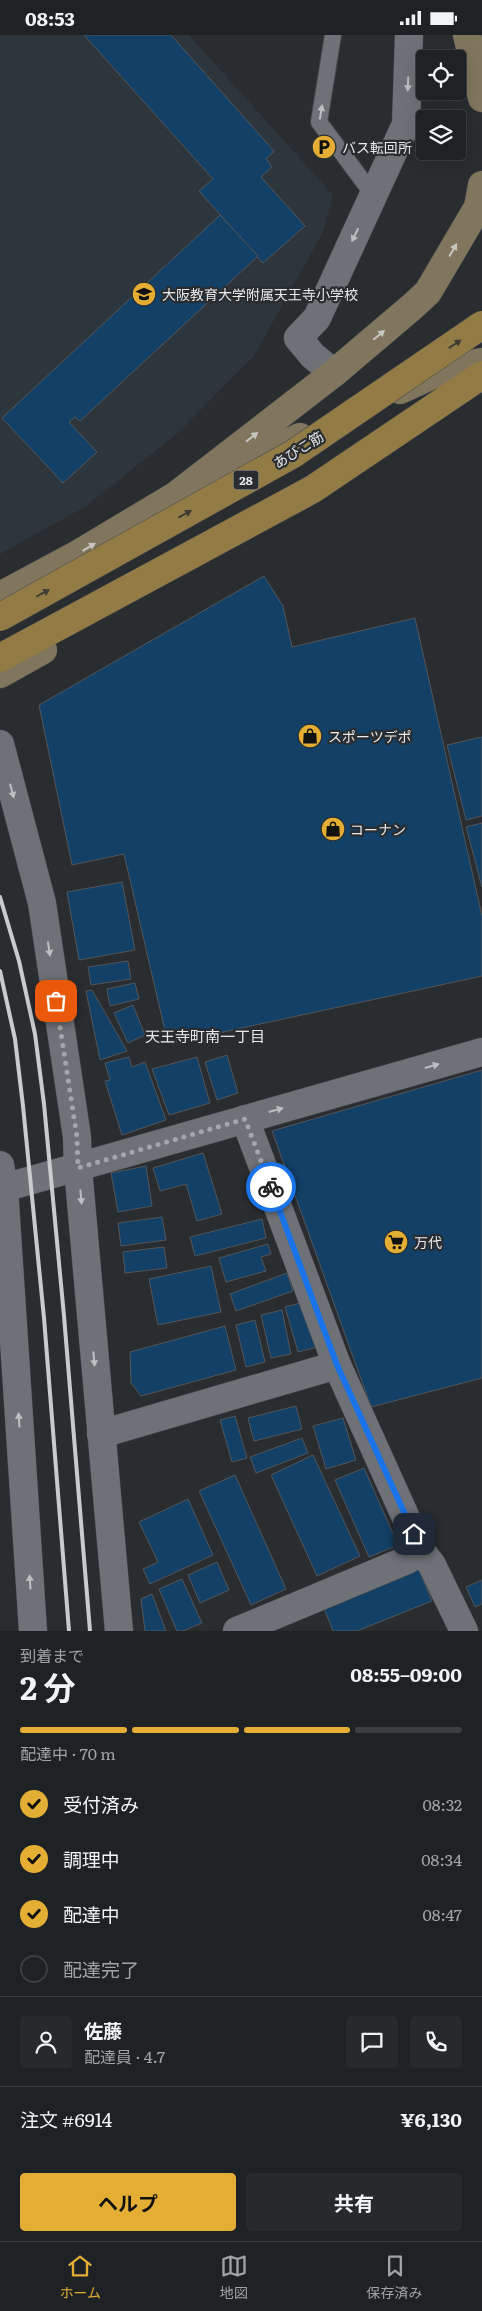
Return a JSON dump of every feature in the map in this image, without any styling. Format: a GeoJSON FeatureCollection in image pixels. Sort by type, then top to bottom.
{"type":"FeatureCollection","features":[{"type":"Feature","properties":{"kind":"main road","name":"あびこ筋"},"geometry":{"type":"LineString","coordinates":[[0,617],[293,454],[482,325]]}},
{"type":"Feature","properties":{"kind":"main road"},"geometry":{"type":"LineString","coordinates":[[0,659],[313,489],[482,375]]}},
{"type":"Feature","properties":{"kind":"street"},"geometry":{"type":"LineString","coordinates":[[334,373],[313,356],[298,338],[317,318],[406,124],[409,35]]}},
{"type":"Feature","properties":{"kind":"street"},"geometry":{"type":"LineString","coordinates":[[467,35],[482,98]]}},
{"type":"Feature","properties":{"kind":"street"},"geometry":{"type":"LineString","coordinates":[[175,496],[334,373],[428,293],[478,207],[482,185]]}},
{"type":"Feature","properties":{"kind":"street"},"geometry":{"type":"LineString","coordinates":[[0,596],[78,554],[175,496],[448,368],[482,362]]}},
{"type":"Feature","properties":{"kind":"street"},"geometry":{"type":"LineString","coordinates":[[0,674],[111,613],[482,387]]}},
{"type":"Feature","properties":{"kind":"street"},"geometry":{"type":"LineString","coordinates":[[0,744],[42,903],[77,1137],[78,1168],[119,1631]]}},
{"type":"Feature","properties":{"kind":"street"},"geometry":{"type":"LineString","coordinates":[[33,1631],[1,1181],[78,1168],[482,1051]]}},
{"type":"Feature","properties":{"kind":"street"},"geometry":{"type":"LineString","coordinates":[[245,1119],[337,1365],[421,1551],[432,1565],[464,1631]]}},
{"type":"Feature","properties":{"kind":"street"},"geometry":{"type":"LineString","coordinates":[[101,1434],[337,1365]]}},
{"type":"Feature","properties":{"kind":"street"},"geometry":{"type":"LineString","coordinates":[[237,1631],[407,1560],[421,1551]]}},
{"type":"Feature","properties":{"kind":"lane"},"geometry":{"type":"LineString","coordinates":[[333,35],[319,122],[374,195]]}},
{"type":"Feature","properties":{"kind":"shaded area","name":"大阪教育大学附属天王寺小学校"},"geometry":{"type":"Polygon","coordinates":[[[0,35],[189,35],[333,195],[323,232],[254,356],[179,432],[85,507],[0,554],[0,35]]]}},
{"type":"Feature","properties":{"kind":"building"},"geometry":{"type":"Polygon","coordinates":[[[84,35],[171,35],[274,151],[266,159],[272,167],[261,177],[305,226],[263,263],[199,191],[213,179],[84,35]]]}},
{"type":"Feature","properties":{"kind":"building"},"geometry":{"type":"Polygon","coordinates":[[[220,215],[258,256],[80,421],[75,417],[69,422],[97,452],[63,483],[2,418],[220,215]]]}},
{"type":"Feature","properties":{"kind":"building"},"geometry":{"type":"Polygon","coordinates":[[[264,576],[283,606],[292,647],[415,618],[482,916],[482,976],[168,1044],[124,854],[72,865],[39,705],[264,576]]]}},
{"type":"Feature","properties":{"kind":"building"},"geometry":{"type":"Polygon","coordinates":[[[482,737],[482,816],[466,820],[447,745],[482,737]]]}},
{"type":"Feature","properties":{"kind":"building"},"geometry":{"type":"Polygon","coordinates":[[[482,823],[482,887],[466,827],[482,823]]]}},
{"type":"Feature","properties":{"kind":"building"},"geometry":{"type":"Polygon","coordinates":[[[122,882],[135,950],[79,960],[67,892],[122,882]]]}},
{"type":"Feature","properties":{"kind":"building"},"geometry":{"type":"Polygon","coordinates":[[[128,961],[131,979],[91,985],[88,967],[128,961]]]}},
{"type":"Feature","properties":{"kind":"building"},"geometry":{"type":"Polygon","coordinates":[[[135,983],[139,999],[110,1006],[107,989],[135,983]]]}},
{"type":"Feature","properties":{"kind":"building"},"geometry":{"type":"Polygon","coordinates":[[[92,990],[127,1051],[100,1060],[86,991],[92,990]]]}},
{"type":"Feature","properties":{"kind":"building"},"geometry":{"type":"Polygon","coordinates":[[[133,1005],[145,1035],[128,1043],[114,1013],[133,1005]]]}},
{"type":"Feature","properties":{"kind":"building"},"geometry":{"type":"Polygon","coordinates":[[[227,1055],[238,1093],[217,1100],[205,1062],[227,1055]]]}},
{"type":"Feature","properties":{"kind":"building"},"geometry":{"type":"Polygon","coordinates":[[[129,1057],[132,1067],[145,1062],[166,1120],[122,1135],[105,1081],[110,1080],[105,1063],[129,1057]]]}},
{"type":"Feature","properties":{"kind":"building"},"geometry":{"type":"Polygon","coordinates":[[[197,1057],[210,1103],[169,1115],[152,1069],[197,1057]]]}},
{"type":"Feature","properties":{"kind":"building","name":"万代"},"geometry":{"type":"Polygon","coordinates":[[[482,1070],[482,1378],[371,1407],[272,1131],[482,1070]]]}},
{"type":"Feature","properties":{"kind":"building"},"geometry":{"type":"Polygon","coordinates":[[[203,1153],[222,1214],[197,1221],[186,1184],[160,1191],[153,1168],[203,1153]]]}},
{"type":"Feature","properties":{"kind":"building"},"geometry":{"type":"Polygon","coordinates":[[[146,1166],[152,1206],[118,1212],[111,1173],[146,1166]]]}},
{"type":"Feature","properties":{"kind":"building"},"geometry":{"type":"Polygon","coordinates":[[[162,1217],[166,1240],[121,1246],[118,1223],[162,1217]]]}},
{"type":"Feature","properties":{"kind":"building"},"geometry":{"type":"Polygon","coordinates":[[[262,1219],[266,1238],[195,1256],[190,1237],[262,1219]]]}},
{"type":"Feature","properties":{"kind":"building"},"geometry":{"type":"Polygon","coordinates":[[[268,1244],[271,1254],[261,1257],[266,1271],[226,1282],[219,1258],[268,1244]]]}},
{"type":"Feature","properties":{"kind":"building"},"geometry":{"type":"Polygon","coordinates":[[[164,1247],[167,1268],[125,1273],[123,1252],[164,1247]]]}},
{"type":"Feature","properties":{"kind":"building"},"geometry":{"type":"Polygon","coordinates":[[[211,1266],[221,1312],[158,1325],[149,1279],[211,1266]]]}},
{"type":"Feature","properties":{"kind":"building"},"geometry":{"type":"Polygon","coordinates":[[[287,1273],[293,1291],[236,1311],[230,1294],[287,1273]]]}},
{"type":"Feature","properties":{"kind":"building"},"geometry":{"type":"Polygon","coordinates":[[[304,1302],[317,1347],[298,1352],[285,1307],[304,1302]]]}},
{"type":"Feature","properties":{"kind":"building"},"geometry":{"type":"Polygon","coordinates":[[[282,1310],[291,1354],[271,1358],[261,1315],[282,1310]]]}},
{"type":"Feature","properties":{"kind":"building"},"geometry":{"type":"Polygon","coordinates":[[[255,1320],[265,1362],[246,1367],[236,1325],[255,1320]]]}},
{"type":"Feature","properties":{"kind":"building"},"geometry":{"type":"Polygon","coordinates":[[[225,1326],[236,1370],[141,1396],[131,1383],[130,1352],[225,1326]]]}},
{"type":"Feature","properties":{"kind":"building"},"geometry":{"type":"Polygon","coordinates":[[[296,1406],[302,1429],[254,1441],[248,1418],[296,1406]]]}},
{"type":"Feature","properties":{"kind":"building"},"geometry":{"type":"Polygon","coordinates":[[[235,1416],[247,1458],[232,1462],[220,1420],[235,1416]]]}},
{"type":"Feature","properties":{"kind":"building"},"geometry":{"type":"Polygon","coordinates":[[[343,1418],[356,1460],[326,1469],[313,1426],[343,1418]]]}},
{"type":"Feature","properties":{"kind":"building"},"geometry":{"type":"Polygon","coordinates":[[[302,1438],[308,1453],[256,1473],[250,1457],[302,1438]]]}},
{"type":"Feature","properties":{"kind":"building"},"geometry":{"type":"Polygon","coordinates":[[[313,1455],[360,1556],[317,1576],[271,1475],[313,1455]]]}},
{"type":"Feature","properties":{"kind":"building"},"geometry":{"type":"Polygon","coordinates":[[[364,1468],[398,1545],[369,1557],[335,1480],[364,1468]]]}},
{"type":"Feature","properties":{"kind":"building"},"geometry":{"type":"Polygon","coordinates":[[[235,1475],[286,1589],[251,1605],[199,1491],[235,1475]]]}},
{"type":"Feature","properties":{"kind":"building"},"geometry":{"type":"Polygon","coordinates":[[[188,1499],[213,1555],[150,1584],[143,1569],[158,1562],[139,1522],[188,1499]]]}},
{"type":"Feature","properties":{"kind":"building"},"geometry":{"type":"Polygon","coordinates":[[[217,1562],[229,1590],[200,1603],[188,1575],[217,1562]]]}},
{"type":"Feature","properties":{"kind":"building"},"geometry":{"type":"Polygon","coordinates":[[[417,1565],[432,1601],[357,1631],[333,1631],[322,1603],[417,1565]]]}},
{"type":"Feature","properties":{"kind":"building"},"geometry":{"type":"Polygon","coordinates":[[[182,1579],[202,1623],[183,1631],[177,1631],[159,1589],[182,1579]]]}},
{"type":"Feature","properties":{"kind":"building"},"geometry":{"type":"Polygon","coordinates":[[[482,1580],[482,1604],[475,1607],[466,1587],[482,1580]]]}},
{"type":"Feature","properties":{"kind":"building"},"geometry":{"type":"Polygon","coordinates":[[[152,1594],[166,1631],[145,1631],[141,1599],[152,1594]]]}},
{"type":"Feature","properties":{"kind":"railway"},"geometry":{"type":"LineString","coordinates":[[0,897],[19,961],[35,1034],[44,1104],[90,1631]]}},
{"type":"Feature","properties":{"kind":"railway"},"geometry":{"type":"LineString","coordinates":[[0,971],[15,1039],[23,1106],[44,1318],[69,1631]]}},
{"type":"Feature","properties":{"kind":"way so far"},"geometry":{"type":"LineString","coordinates":[[56,1001],[77,1137],[78,1168],[245,1119],[271,1187]]}},
{"type":"Feature","properties":{"kind":"place","name":"バス転回所"},"geometry":{"type":"Point","coordinates":[324,147]}},
{"type":"Feature","properties":{"kind":"place","name":"大阪教育大学附属天王寺小学校"},"geometry":{"type":"Point","coordinates":[144,294]}},
{"type":"Feature","properties":{"kind":"place","name":"スポーツデポ"},"geometry":{"type":"Point","coordinates":[310,736]}},
{"type":"Feature","properties":{"kind":"place","name":"コーナン"},"geometry":{"type":"Point","coordinates":[333,829]}},
{"type":"Feature","properties":{"kind":"place","name":"万代"},"geometry":{"type":"Point","coordinates":[396,1242]}},
{"type":"Feature","properties":{"kind":"district","name":"天王寺町南一丁目"},"geometry":{"type":"Point","coordinates":[205,1035]}},
{"type":"Feature","properties":{"kind":"route"},"geometry":{"type":"LineString","coordinates":[[271,1187],[337,1365],[414,1534]]}}]}
